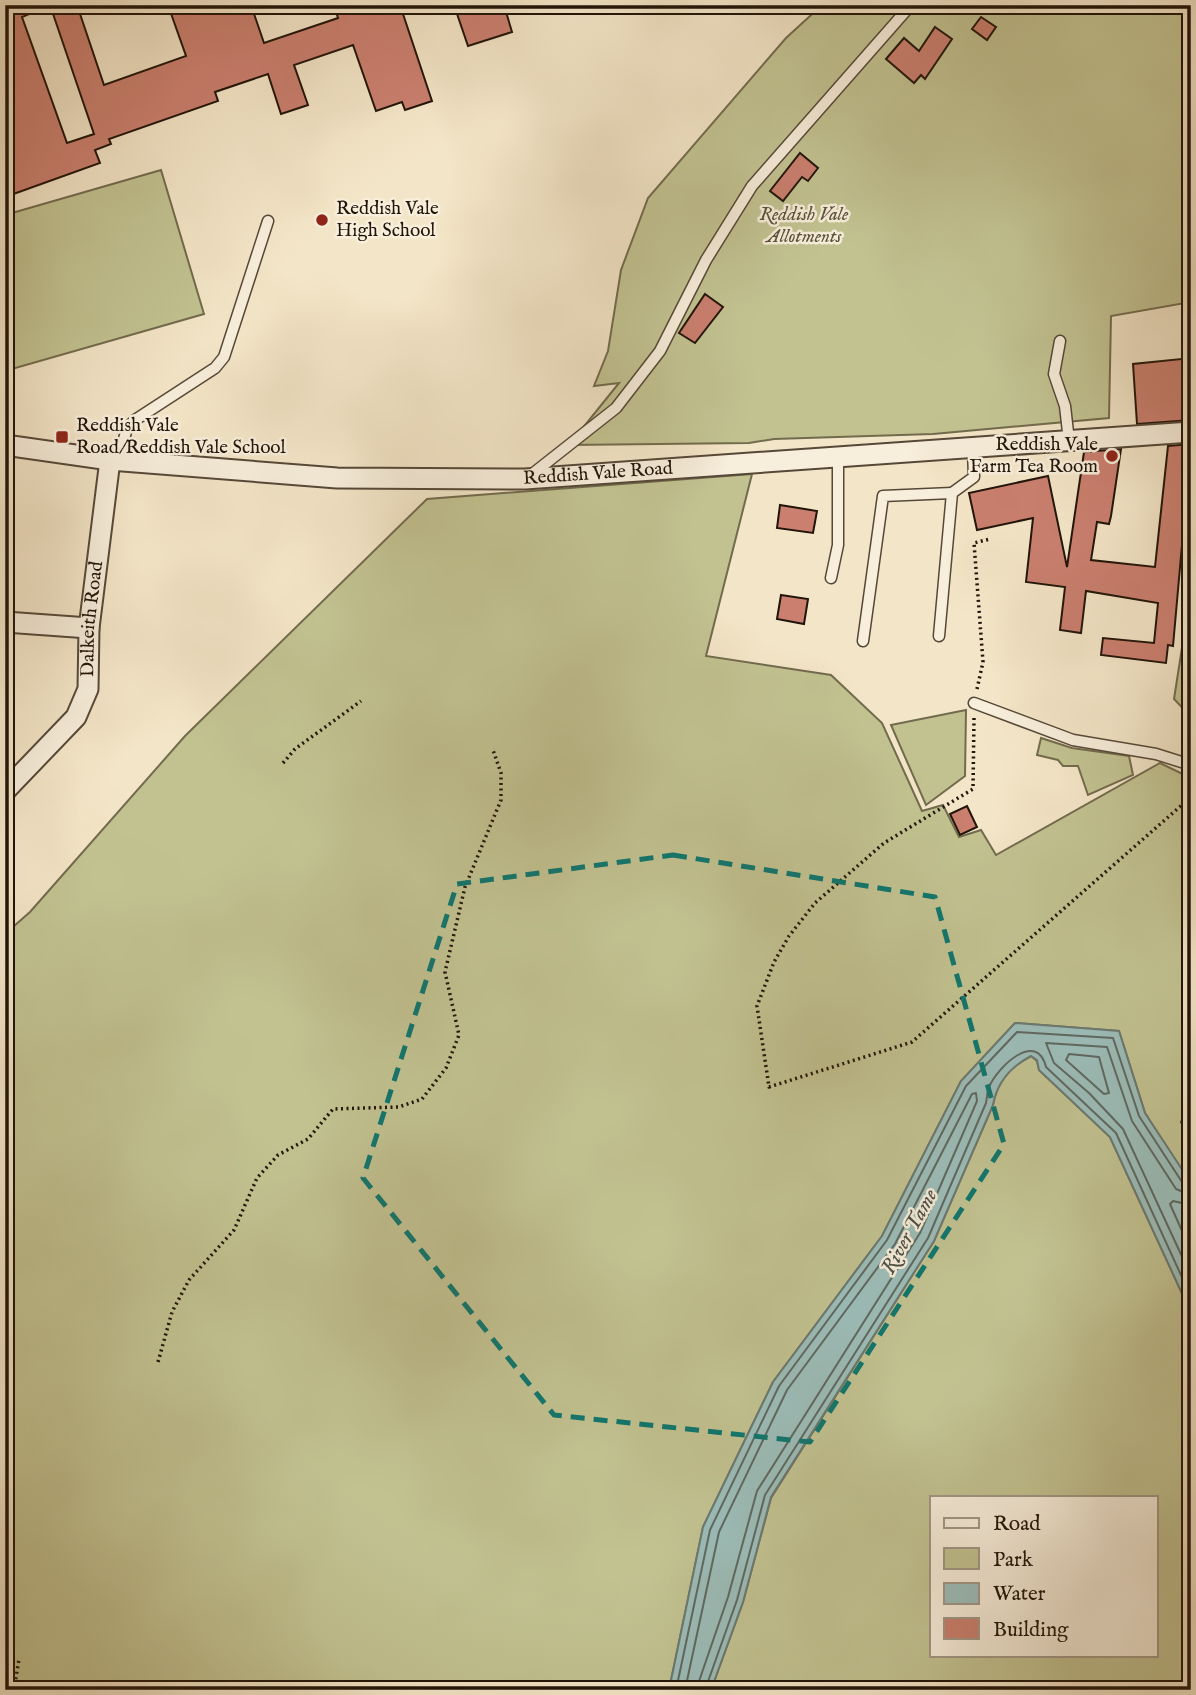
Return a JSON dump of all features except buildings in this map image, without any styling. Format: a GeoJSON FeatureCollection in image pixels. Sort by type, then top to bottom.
{"type":"FeatureCollection","features":[{"type":"Feature","properties":{"kind":"street","name":"Reddish Vale Road"},"geometry":{"type":"LineString","coordinates":[[5,444],[114,460],[337,478],[525,480],[973,450],[1191,432]]}},
{"type":"Feature","properties":{"kind":"street","name":"Dalkeith Road"},"geometry":{"type":"LineString","coordinates":[[5,790],[76,717],[88,690],[89,628],[114,460]]}},
{"type":"Feature","properties":{"kind":"street"},"geometry":{"type":"LineString","coordinates":[[5,622],[89,628]]}},
{"type":"Feature","properties":{"kind":"lane"},"geometry":{"type":"LineString","coordinates":[[525,480],[616,408],[660,351],[706,260],[752,186],[911,5]]}},
{"type":"Feature","properties":{"kind":"lane"},"geometry":{"type":"LineString","coordinates":[[114,460],[127,428],[135,420],[215,368],[224,357],[268,221]]}},
{"type":"Feature","properties":{"kind":"lane"},"geometry":{"type":"LineString","coordinates":[[1060,341],[1054,374],[1065,406],[1069,441]]}},
{"type":"Feature","properties":{"kind":"lane"},"geometry":{"type":"LineString","coordinates":[[863,641],[883,496],[952,493],[974,477],[973,450]]}},
{"type":"Feature","properties":{"kind":"lane"},"geometry":{"type":"LineString","coordinates":[[831,578],[838,545],[838,459]]}},
{"type":"Feature","properties":{"kind":"lane"},"geometry":{"type":"LineString","coordinates":[[939,636],[952,493]]}},
{"type":"Feature","properties":{"kind":"lane"},"geometry":{"type":"LineString","coordinates":[[974,703],[1073,740],[1165,755],[1191,765]]}},
{"type":"Feature","properties":{"kind":"path"},"geometry":{"type":"LineString","coordinates":[[990,539],[974,543],[983,662],[974,703],[973,789],[884,844],[815,903],[774,962],[757,1006],[769,1087],[912,1042],[1191,797]]}},
{"type":"Feature","properties":{"kind":"path"},"geometry":{"type":"LineString","coordinates":[[283,763],[295,749],[361,701]]}},
{"type":"Feature","properties":{"kind":"path"},"geometry":{"type":"LineString","coordinates":[[158,1362],[172,1312],[189,1280],[234,1230],[257,1178],[278,1155],[308,1139],[333,1109],[399,1107],[422,1099],[446,1068],[460,1035],[445,972],[464,887],[501,800],[501,773],[494,750]]}},
{"type":"Feature","properties":{"kind":"path"},"geometry":{"type":"LineString","coordinates":[[1191,1107],[1182,1122],[1191,1157]]}},
{"type":"Feature","properties":{"kind":"path"},"geometry":{"type":"LineString","coordinates":[[14,1690],[19,1659]]}},
{"type":"Feature","properties":{"kind":"highlighted area"},"geometry":{"type":"Polygon","coordinates":[[[673,855],[935,897],[1004,1144],[810,1442],[554,1415],[363,1178],[457,884],[673,855]]]}},
{"type":"Feature","properties":{"kind":"green space","name":"Reddish Vale Allotments"},"geometry":{"type":"Polygon","coordinates":[[[822,5],[1191,5],[1191,302],[1111,316],[1109,418],[933,434],[774,439],[749,443],[569,445],[619,383],[594,386],[608,351],[621,270],[648,198],[786,38],[822,5]]]}},
{"type":"Feature","properties":{"kind":"green space"},"geometry":{"type":"Polygon","coordinates":[[[161,170],[204,314],[5,371],[5,215],[161,170]]]}},
{"type":"Feature","properties":{"kind":"green space"},"geometry":{"type":"Polygon","coordinates":[[[752,474],[706,656],[831,675],[882,723],[922,811],[943,805],[959,837],[981,830],[996,855],[1160,763],[1191,778],[1191,1188],[1145,1113],[1119,1031],[1015,1023],[961,1081],[882,1236],[773,1382],[703,1527],[669,1690],[5,1690],[5,934],[30,912],[185,736],[427,499],[752,474]]]}},
{"type":"Feature","properties":{"kind":"green space"},"geometry":{"type":"Polygon","coordinates":[[[1191,590],[1191,717],[1174,699],[1191,590]]]}},
{"type":"Feature","properties":{"kind":"green space"},"geometry":{"type":"Polygon","coordinates":[[[966,710],[965,776],[926,805],[891,725],[966,710]]]}},
{"type":"Feature","properties":{"kind":"green space"},"geometry":{"type":"Polygon","coordinates":[[[1041,738],[1072,748],[1129,756],[1133,775],[1088,795],[1078,766],[1063,766],[1058,760],[1037,755],[1041,738]]]}},
{"type":"Feature","properties":{"kind":"green space"},"geometry":{"type":"Polygon","coordinates":[[[1031,1056],[1037,1061],[1039,1070],[1110,1137],[1191,1313],[1191,1690],[711,1690],[743,1602],[771,1498],[934,1241],[998,1089],[1011,1070],[1031,1056]]]}},
{"type":"Feature","properties":{"kind":"water","name":"River Tame"},"geometry":{"type":"Polygon","coordinates":[[[1015,1023],[1119,1031],[1145,1113],[1191,1183],[1191,1313],[1110,1137],[1039,1070],[1037,1060],[1031,1056],[1024,1060],[1011,1070],[998,1089],[934,1241],[771,1497],[743,1602],[711,1690],[669,1690],[703,1527],[773,1382],[882,1236],[961,1081],[1015,1023]]]}},
{"type":"Feature","properties":{"kind":"place","name":"Reddish Vale High School"},"geometry":{"type":"Point","coordinates":[322,220]}},
{"type":"Feature","properties":{"kind":"place","name":"Reddish Vale Road/Reddish Vale School"},"geometry":{"type":"Point","coordinates":[62,437]}},
{"type":"Feature","properties":{"kind":"place","name":"Reddish Vale Farm Tea Room"},"geometry":{"type":"Point","coordinates":[1112,456]}}]}
